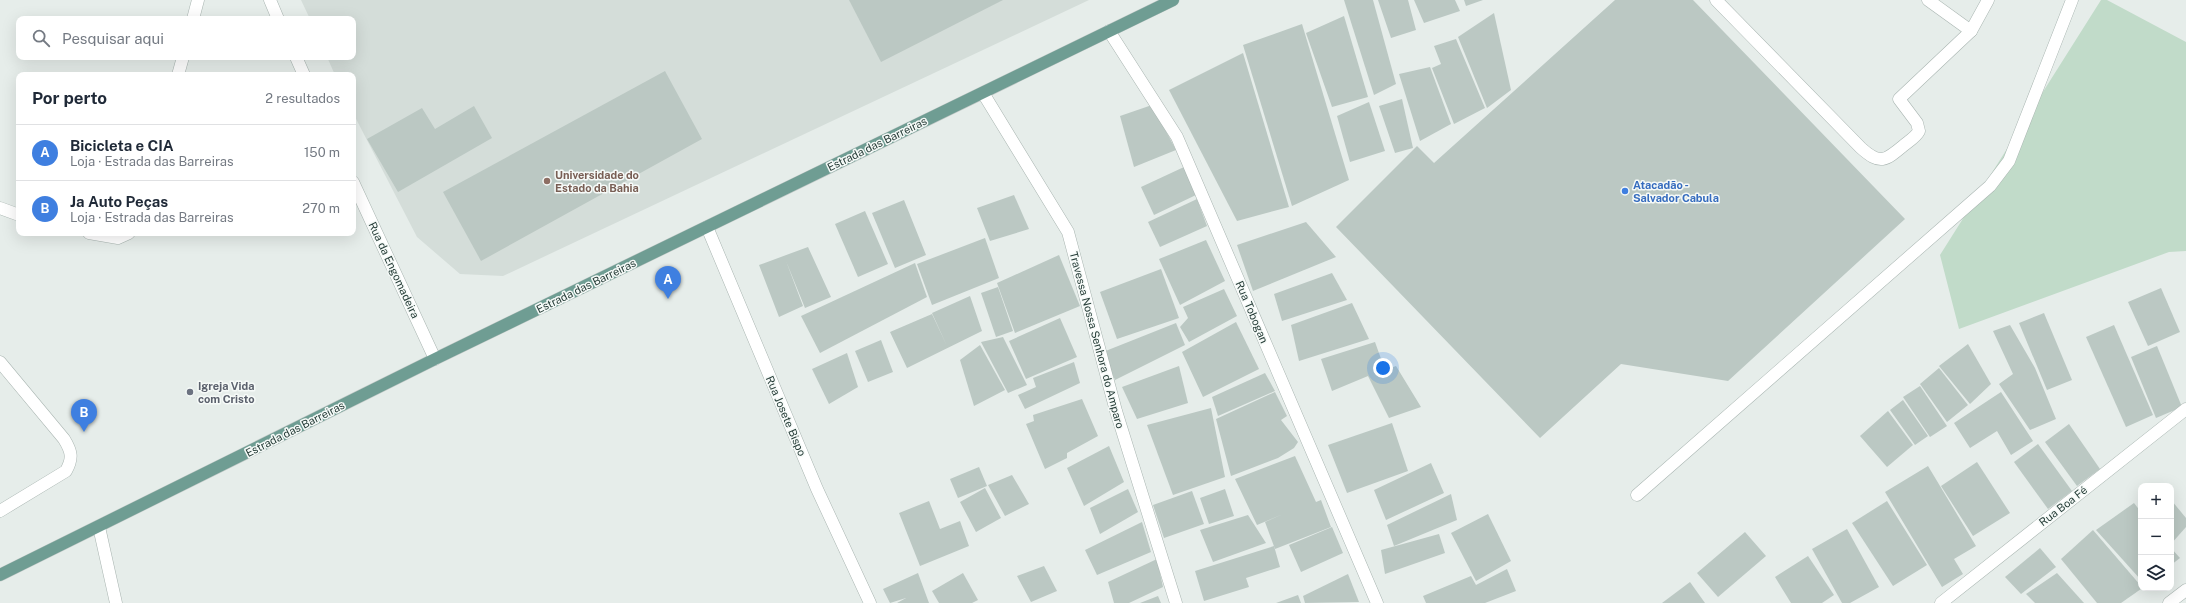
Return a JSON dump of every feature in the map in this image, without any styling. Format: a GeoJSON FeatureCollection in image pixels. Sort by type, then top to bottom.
{"type":"FeatureCollection","features":[{"type":"Feature","properties":{"kind":"main road","name":"Estrada das Barreiras"},"geometry":{"type":"LineString","coordinates":[[0,575],[99,528],[434,359],[1173,0]]}},
{"type":"Feature","properties":{"kind":"street"},"geometry":{"type":"LineString","coordinates":[[194,16],[198,0]]}},
{"type":"Feature","properties":{"kind":"street"},"geometry":{"type":"LineString","coordinates":[[270,0],[277,16]]}},
{"type":"Feature","properties":{"kind":"street"},"geometry":{"type":"LineString","coordinates":[[1716,0],[1861,148],[1874,159],[1879,160],[1888,159],[1919,131],[1917,123],[1899,99],[1971,31],[1988,0]]}},
{"type":"Feature","properties":{"kind":"street"},"geometry":{"type":"LineString","coordinates":[[1928,0],[1971,31]]}},
{"type":"Feature","properties":{"kind":"street"},"geometry":{"type":"LineString","coordinates":[[1637,495],[1990,186],[2009,161],[2072,0]]}},
{"type":"Feature","properties":{"kind":"street","name":"Rua Tobogan"},"geometry":{"type":"LineString","coordinates":[[1109,31],[1177,137],[1377,603]]}},
{"type":"Feature","properties":{"kind":"street"},"geometry":{"type":"LineString","coordinates":[[179,72],[182,60]]}},
{"type":"Feature","properties":{"kind":"street"},"geometry":{"type":"LineString","coordinates":[[297,60],[303,72]]}},
{"type":"Feature","properties":{"kind":"street","name":"Travessa Nossa Senhora do Amparo"},"geometry":{"type":"LineString","coordinates":[[983,92],[1068,232],[1116,411],[1176,603]]}},
{"type":"Feature","properties":{"kind":"street","name":"Rua da Engomadeira"},"geometry":{"type":"LineString","coordinates":[[356,189],[434,359]]}},
{"type":"Feature","properties":{"kind":"street"},"geometry":{"type":"LineString","coordinates":[[0,208],[16,213]]}},
{"type":"Feature","properties":{"kind":"street","name":"Rua Josete Bispo"},"geometry":{"type":"LineString","coordinates":[[707,227],[817,489],[870,603]]}},
{"type":"Feature","properties":{"kind":"street"},"geometry":{"type":"LineString","coordinates":[[106,236],[118,238],[122,236]]}},
{"type":"Feature","properties":{"kind":"street"},"geometry":{"type":"LineString","coordinates":[[0,362],[64,439],[71,451],[71,462],[66,471],[0,511]]}},
{"type":"Feature","properties":{"kind":"street","name":"Rua Boa Fé"},"geometry":{"type":"LineString","coordinates":[[1941,603],[2186,409]]}},
{"type":"Feature","properties":{"kind":"street"},"geometry":{"type":"LineString","coordinates":[[99,528],[116,603]]}},
{"type":"Feature","properties":{"kind":"street"},"geometry":{"type":"LineString","coordinates":[[2168,603],[2186,590]]}},
{"type":"Feature","properties":{"kind":"shaded area","name":"Universidade do Estado da Bahia"},"geometry":{"type":"Polygon","coordinates":[[[301,0],[1089,0],[503,276],[460,274],[417,237],[356,119],[356,72],[334,72],[328,60],[356,60],[356,16],[309,16],[301,0]]]}},
{"type":"Feature","properties":{"kind":"green space"},"geometry":{"type":"Polygon","coordinates":[[[2101,0],[2107,0],[2186,42],[2186,251],[2169,252],[1959,329],[1940,255],[2101,0]]]}},
{"type":"Feature","properties":{"kind":"building"},"geometry":{"type":"Polygon","coordinates":[[[849,0],[1003,0],[881,62],[849,0]]]}},
{"type":"Feature","properties":{"kind":"building"},"geometry":{"type":"Polygon","coordinates":[[[1344,0],[1373,0],[1396,84],[1374,95],[1344,0]]]}},
{"type":"Feature","properties":{"kind":"building"},"geometry":{"type":"Polygon","coordinates":[[[1378,0],[1408,0],[1416,30],[1391,38],[1378,0]]]}},
{"type":"Feature","properties":{"kind":"building"},"geometry":{"type":"Polygon","coordinates":[[[1414,0],[1455,0],[1460,11],[1424,23],[1414,0]]]}},
{"type":"Feature","properties":{"kind":"building"},"geometry":{"type":"Polygon","coordinates":[[[1464,0],[1483,0],[1466,6],[1464,0]]]}},
{"type":"Feature","properties":{"kind":"building","name":"Atacadão - Salvador Cabula"},"geometry":{"type":"Polygon","coordinates":[[[1615,0],[1693,0],[1905,219],[1728,381],[1621,364],[1540,438],[1336,227],[1417,146],[1434,163],[1615,0]]]}},
{"type":"Feature","properties":{"kind":"building"},"geometry":{"type":"Polygon","coordinates":[[[1494,13],[1511,90],[1487,108],[1458,37],[1494,13]]]}},
{"type":"Feature","properties":{"kind":"building"},"geometry":{"type":"Polygon","coordinates":[[[1344,16],[1368,97],[1332,107],[1306,33],[1344,16]]]}},
{"type":"Feature","properties":{"kind":"building"},"geometry":{"type":"Polygon","coordinates":[[[1302,24],[1349,180],[1292,206],[1243,45],[1302,24]]]}},
{"type":"Feature","properties":{"kind":"building"},"geometry":{"type":"Polygon","coordinates":[[[1456,39],[1485,108],[1454,124],[1432,68],[1441,64],[1434,46],[1456,39]]]}},
{"type":"Feature","properties":{"kind":"building"},"geometry":{"type":"Polygon","coordinates":[[[1243,53],[1289,207],[1237,221],[1169,90],[1243,53]]]}},
{"type":"Feature","properties":{"kind":"building"},"geometry":{"type":"Polygon","coordinates":[[[1430,67],[1451,124],[1420,141],[1399,74],[1430,67]]]}},
{"type":"Feature","properties":{"kind":"building"},"geometry":{"type":"Polygon","coordinates":[[[665,71],[702,139],[481,261],[443,192],[665,71]]]}},
{"type":"Feature","properties":{"kind":"building"},"geometry":{"type":"Polygon","coordinates":[[[1402,99],[1413,148],[1395,153],[1379,106],[1402,99]]]}},
{"type":"Feature","properties":{"kind":"building"},"geometry":{"type":"Polygon","coordinates":[[[1369,102],[1385,151],[1350,162],[1337,116],[1369,102]]]}},
{"type":"Feature","properties":{"kind":"building"},"geometry":{"type":"Polygon","coordinates":[[[1152,105],[1176,150],[1134,167],[1120,116],[1152,105]]]}},
{"type":"Feature","properties":{"kind":"building"},"geometry":{"type":"Polygon","coordinates":[[[474,106],[492,138],[398,192],[367,139],[422,108],[435,129],[474,106]]]}},
{"type":"Feature","properties":{"kind":"building"},"geometry":{"type":"Polygon","coordinates":[[[1184,167],[1196,195],[1154,215],[1141,187],[1184,167]]]}},
{"type":"Feature","properties":{"kind":"building"},"geometry":{"type":"Polygon","coordinates":[[[1014,195],[1029,229],[990,241],[977,208],[1014,195]]]}},
{"type":"Feature","properties":{"kind":"building"},"geometry":{"type":"Polygon","coordinates":[[[1197,199],[1207,226],[1160,247],[1148,222],[1197,199]]]}},
{"type":"Feature","properties":{"kind":"building"},"geometry":{"type":"Polygon","coordinates":[[[904,200],[926,255],[895,268],[872,213],[904,200]]]}},
{"type":"Feature","properties":{"kind":"building"},"geometry":{"type":"Polygon","coordinates":[[[865,211],[888,264],[858,277],[835,224],[865,211]]]}},
{"type":"Feature","properties":{"kind":"building"},"geometry":{"type":"Polygon","coordinates":[[[1306,222],[1336,257],[1253,291],[1237,245],[1306,222]]]}},
{"type":"Feature","properties":{"kind":"building"},"geometry":{"type":"Polygon","coordinates":[[[985,238],[999,278],[932,305],[917,264],[985,238]]]}},
{"type":"Feature","properties":{"kind":"building"},"geometry":{"type":"Polygon","coordinates":[[[1206,240],[1225,281],[1180,305],[1159,259],[1206,240]]]}},
{"type":"Feature","properties":{"kind":"building"},"geometry":{"type":"Polygon","coordinates":[[[808,247],[831,297],[805,308],[786,261],[803,306],[779,317],[759,265],[808,247]]]}},
{"type":"Feature","properties":{"kind":"building"},"geometry":{"type":"Polygon","coordinates":[[[1059,255],[1080,306],[1015,333],[997,283],[1059,255]]]}},
{"type":"Feature","properties":{"kind":"building"},"geometry":{"type":"Polygon","coordinates":[[[915,263],[927,297],[820,353],[801,316],[915,263]]]}},
{"type":"Feature","properties":{"kind":"building"},"geometry":{"type":"Polygon","coordinates":[[[1161,269],[1179,318],[1117,339],[1100,292],[1161,269]]]}},
{"type":"Feature","properties":{"kind":"building"},"geometry":{"type":"Polygon","coordinates":[[[1332,273],[1347,300],[1282,321],[1274,294],[1332,273]]]}},
{"type":"Feature","properties":{"kind":"building"},"geometry":{"type":"Polygon","coordinates":[[[998,287],[1013,331],[996,337],[981,293],[998,287]]]}},
{"type":"Feature","properties":{"kind":"building"},"geometry":{"type":"Polygon","coordinates":[[[2161,288],[2180,332],[2148,346],[2128,302],[2161,288]]]}},
{"type":"Feature","properties":{"kind":"building"},"geometry":{"type":"Polygon","coordinates":[[[1224,289],[1237,316],[1189,342],[1180,327],[1188,318],[1183,307],[1224,289]]]}},
{"type":"Feature","properties":{"kind":"building"},"geometry":{"type":"Polygon","coordinates":[[[970,296],[982,331],[907,368],[890,332],[932,314],[947,346],[932,313],[970,296]]]}},
{"type":"Feature","properties":{"kind":"building"},"geometry":{"type":"Polygon","coordinates":[[[1352,303],[1369,339],[1299,361],[1291,325],[1352,303]]]}},
{"type":"Feature","properties":{"kind":"building"},"geometry":{"type":"Polygon","coordinates":[[[2044,313],[2072,380],[2047,390],[2019,323],[2044,313]]]}},
{"type":"Feature","properties":{"kind":"building"},"geometry":{"type":"Polygon","coordinates":[[[1060,318],[1077,357],[1026,379],[1009,341],[1060,318]]]}},
{"type":"Feature","properties":{"kind":"building"},"geometry":{"type":"Polygon","coordinates":[[[1236,322],[1259,369],[1203,397],[1182,352],[1236,322]]]}},
{"type":"Feature","properties":{"kind":"building"},"geometry":{"type":"Polygon","coordinates":[[[1176,323],[1185,345],[1115,380],[1103,352],[1176,323]]]}},
{"type":"Feature","properties":{"kind":"building"},"geometry":{"type":"Polygon","coordinates":[[[2010,325],[2035,368],[2056,419],[2030,430],[1999,384],[2013,374],[1993,331],[2010,325]]]}},
{"type":"Feature","properties":{"kind":"building"},"geometry":{"type":"Polygon","coordinates":[[[2114,325],[2153,415],[2126,427],[2086,337],[2114,325]]]}},
{"type":"Feature","properties":{"kind":"building"},"geometry":{"type":"Polygon","coordinates":[[[1003,337],[1027,385],[1008,393],[981,342],[1003,337]]]}},
{"type":"Feature","properties":{"kind":"building"},"geometry":{"type":"Polygon","coordinates":[[[881,340],[893,372],[868,382],[855,351],[881,340]]]}},
{"type":"Feature","properties":{"kind":"building"},"geometry":{"type":"Polygon","coordinates":[[[1375,342],[1385,370],[1396,366],[1421,407],[1389,418],[1368,376],[1332,391],[1321,359],[1375,342]]]}},
{"type":"Feature","properties":{"kind":"building"},"geometry":{"type":"Polygon","coordinates":[[[1968,344],[1991,384],[1970,404],[1939,366],[1968,344]]]}},
{"type":"Feature","properties":{"kind":"building"},"geometry":{"type":"Polygon","coordinates":[[[980,345],[1005,390],[974,406],[960,360],[980,345]]]}},
{"type":"Feature","properties":{"kind":"building"},"geometry":{"type":"Polygon","coordinates":[[[2157,346],[2182,407],[2156,418],[2131,357],[2157,346]]]}},
{"type":"Feature","properties":{"kind":"building"},"geometry":{"type":"Polygon","coordinates":[[[847,353],[858,387],[829,404],[812,369],[847,353]]]}},
{"type":"Feature","properties":{"kind":"building"},"geometry":{"type":"Polygon","coordinates":[[[1074,362],[1080,383],[1025,409],[1018,395],[1036,387],[1033,378],[1074,362]]]}},
{"type":"Feature","properties":{"kind":"building"},"geometry":{"type":"Polygon","coordinates":[[[1179,366],[1188,403],[1137,419],[1122,387],[1179,366]]]}},
{"type":"Feature","properties":{"kind":"building"},"geometry":{"type":"Polygon","coordinates":[[[1939,368],[1968,405],[1947,422],[1920,384],[1939,368]]]}},
{"type":"Feature","properties":{"kind":"building"},"geometry":{"type":"Polygon","coordinates":[[[1265,373],[1275,391],[1218,416],[1212,397],[1265,373]]]}},
{"type":"Feature","properties":{"kind":"building"},"geometry":{"type":"Polygon","coordinates":[[[1920,386],[1947,426],[1930,437],[1903,397],[1920,386]]]}},
{"type":"Feature","properties":{"kind":"building"},"geometry":{"type":"Polygon","coordinates":[[[1275,392],[1287,416],[1281,420],[1298,442],[1294,448],[1278,458],[1231,476],[1216,419],[1275,392]]]}},
{"type":"Feature","properties":{"kind":"building"},"geometry":{"type":"Polygon","coordinates":[[[2001,392],[2033,441],[2011,455],[1997,431],[1970,448],[1954,423],[2001,392]]]}},
{"type":"Feature","properties":{"kind":"building"},"geometry":{"type":"Polygon","coordinates":[[[1082,399],[1098,436],[1067,453],[1067,458],[1045,469],[1026,424],[1034,421],[1033,415],[1082,399]]]}},
{"type":"Feature","properties":{"kind":"building"},"geometry":{"type":"Polygon","coordinates":[[[1903,400],[1928,436],[1915,445],[1890,410],[1903,400]]]}},
{"type":"Feature","properties":{"kind":"building"},"geometry":{"type":"Polygon","coordinates":[[[1211,408],[1225,477],[1173,495],[1147,425],[1211,408]]]}},
{"type":"Feature","properties":{"kind":"building"},"geometry":{"type":"Polygon","coordinates":[[[1888,411],[1913,445],[1887,467],[1860,436],[1888,411]]]}},
{"type":"Feature","properties":{"kind":"building"},"geometry":{"type":"Polygon","coordinates":[[[1392,423],[1408,471],[1347,493],[1328,445],[1392,423]]]}},
{"type":"Feature","properties":{"kind":"building"},"geometry":{"type":"Polygon","coordinates":[[[2069,424],[2100,469],[2077,486],[2045,442],[2069,424]]]}},
{"type":"Feature","properties":{"kind":"building"},"geometry":{"type":"Polygon","coordinates":[[[2038,444],[2072,491],[2048,509],[2014,462],[2038,444]]]}},
{"type":"Feature","properties":{"kind":"building"},"geometry":{"type":"Polygon","coordinates":[[[1109,446],[1124,482],[1084,506],[1067,468],[1109,446]]]}},
{"type":"Feature","properties":{"kind":"building"},"geometry":{"type":"Polygon","coordinates":[[[1295,456],[1316,502],[1321,500],[1331,527],[1275,549],[1265,522],[1283,514],[1257,525],[1235,479],[1295,456]]]}},
{"type":"Feature","properties":{"kind":"building"},"geometry":{"type":"Polygon","coordinates":[[[1977,462],[2010,513],[1973,536],[1941,486],[1977,462]]]}},
{"type":"Feature","properties":{"kind":"building"},"geometry":{"type":"Polygon","coordinates":[[[1431,463],[1444,493],[1386,520],[1374,490],[1431,463]]]}},
{"type":"Feature","properties":{"kind":"building"},"geometry":{"type":"Polygon","coordinates":[[[1928,466],[1976,546],[1954,559],[1963,574],[1942,587],[1885,492],[1928,466]]]}},
{"type":"Feature","properties":{"kind":"building"},"geometry":{"type":"Polygon","coordinates":[[[979,467],[987,486],[958,498],[950,479],[979,467]]]}},
{"type":"Feature","properties":{"kind":"building"},"geometry":{"type":"Polygon","coordinates":[[[1012,475],[1029,504],[1005,516],[988,485],[1012,475]]]}},
{"type":"Feature","properties":{"kind":"building"},"geometry":{"type":"Polygon","coordinates":[[[985,488],[1001,518],[976,532],[960,502],[985,488]]]}},
{"type":"Feature","properties":{"kind":"building"},"geometry":{"type":"Polygon","coordinates":[[[1128,489],[1138,512],[1100,534],[1090,508],[1128,489]]]}},
{"type":"Feature","properties":{"kind":"building"},"geometry":{"type":"Polygon","coordinates":[[[1225,489],[1234,516],[1209,524],[1200,498],[1225,489]]]}},
{"type":"Feature","properties":{"kind":"building"},"geometry":{"type":"Polygon","coordinates":[[[1192,491],[1204,524],[1164,538],[1153,505],[1192,491]]]}},
{"type":"Feature","properties":{"kind":"building"},"geometry":{"type":"Polygon","coordinates":[[[1451,494],[1457,520],[1394,546],[1387,525],[1451,494]]]}},
{"type":"Feature","properties":{"kind":"building"},"geometry":{"type":"Polygon","coordinates":[[[929,501],[940,529],[960,521],[969,546],[920,566],[899,513],[929,501]]]}},
{"type":"Feature","properties":{"kind":"building"},"geometry":{"type":"Polygon","coordinates":[[[1887,501],[1927,565],[1893,586],[1852,523],[1887,501]]]}},
{"type":"Feature","properties":{"kind":"building"},"geometry":{"type":"Polygon","coordinates":[[[2134,503],[2138,508],[2138,577],[2096,530],[2134,503]]]}},
{"type":"Feature","properties":{"kind":"building"},"geometry":{"type":"Polygon","coordinates":[[[2174,503],[2186,518],[2186,527],[2174,541],[2174,503]]]}},
{"type":"Feature","properties":{"kind":"building"},"geometry":{"type":"Polygon","coordinates":[[[1488,514],[1511,561],[1476,581],[1451,533],[1488,514]]]}},
{"type":"Feature","properties":{"kind":"building"},"geometry":{"type":"Polygon","coordinates":[[[1248,515],[1266,543],[1213,562],[1200,530],[1248,515]]]}},
{"type":"Feature","properties":{"kind":"building"},"geometry":{"type":"Polygon","coordinates":[[[1142,522],[1151,552],[1097,575],[1085,550],[1142,522]]]}},
{"type":"Feature","properties":{"kind":"building"},"geometry":{"type":"Polygon","coordinates":[[[1332,527],[1343,553],[1301,572],[1289,545],[1332,527]]]}},
{"type":"Feature","properties":{"kind":"building"},"geometry":{"type":"Polygon","coordinates":[[[1847,529],[1879,587],[1850,603],[1842,603],[1812,549],[1847,529]]]}},
{"type":"Feature","properties":{"kind":"building"},"geometry":{"type":"Polygon","coordinates":[[[2093,530],[2138,582],[2138,591],[2121,603],[2097,603],[2061,559],[2093,530]]]}},
{"type":"Feature","properties":{"kind":"building"},"geometry":{"type":"Polygon","coordinates":[[[1745,532],[1766,556],[1718,597],[1697,573],[1745,532]]]}},
{"type":"Feature","properties":{"kind":"building"},"geometry":{"type":"Polygon","coordinates":[[[1439,534],[1445,553],[1385,574],[1381,550],[1439,534]]]}},
{"type":"Feature","properties":{"kind":"building"},"geometry":{"type":"Polygon","coordinates":[[[1274,546],[1280,567],[1246,578],[1249,587],[1204,601],[1195,571],[1274,546]]]}},
{"type":"Feature","properties":{"kind":"building"},"geometry":{"type":"Polygon","coordinates":[[[2040,548],[2056,567],[2021,594],[2005,577],[2040,548]]]}},
{"type":"Feature","properties":{"kind":"building"},"geometry":{"type":"Polygon","coordinates":[[[2174,551],[2180,558],[2174,563],[2174,551]]]}},
{"type":"Feature","properties":{"kind":"building"},"geometry":{"type":"Polygon","coordinates":[[[1808,556],[1834,595],[1822,603],[1791,603],[1775,577],[1808,556]]]}},
{"type":"Feature","properties":{"kind":"building"},"geometry":{"type":"Polygon","coordinates":[[[1157,559],[1163,587],[1129,603],[1114,603],[1108,582],[1157,559]]]}},
{"type":"Feature","properties":{"kind":"building"},"geometry":{"type":"Polygon","coordinates":[[[1044,566],[1057,591],[1031,602],[1017,576],[1044,566]]]}},
{"type":"Feature","properties":{"kind":"building"},"geometry":{"type":"Polygon","coordinates":[[[1507,569],[1516,591],[1485,603],[1426,603],[1423,596],[1471,576],[1476,585],[1507,569]]]}},
{"type":"Feature","properties":{"kind":"building"},"geometry":{"type":"Polygon","coordinates":[[[918,573],[929,603],[897,603],[906,598],[890,603],[883,589],[918,573]]]}},
{"type":"Feature","properties":{"kind":"building"},"geometry":{"type":"Polygon","coordinates":[[[963,573],[978,600],[972,603],[939,603],[932,591],[963,573]]]}},
{"type":"Feature","properties":{"kind":"building"},"geometry":{"type":"Polygon","coordinates":[[[2057,573],[2084,603],[2035,603],[2026,594],[2057,573]]]}},
{"type":"Feature","properties":{"kind":"building"},"geometry":{"type":"Polygon","coordinates":[[[1348,574],[1359,602],[1305,603],[1303,596],[1348,574]]]}},
{"type":"Feature","properties":{"kind":"building"},"geometry":{"type":"Polygon","coordinates":[[[1690,582],[1705,603],[1662,603],[1690,582]]]}},
{"type":"Feature","properties":{"kind":"building"},"geometry":{"type":"Polygon","coordinates":[[[1298,595],[1301,603],[1276,603],[1298,595]]]}},
{"type":"Feature","properties":{"kind":"building"},"geometry":{"type":"Polygon","coordinates":[[[1158,596],[1161,603],[1140,603],[1158,596]]]}},
{"type":"Feature","properties":{"kind":"place","name":"Universidade do Estado da Bahia"},"geometry":{"type":"Point","coordinates":[547,181]}},
{"type":"Feature","properties":{"kind":"place","name":"Atacadão - Salvador Cabula"},"geometry":{"type":"Point","coordinates":[1625,191]}},
{"type":"Feature","properties":{"kind":"place","name":"Bicicleta e CIA"},"geometry":{"type":"Point","coordinates":[668,299]}},
{"type":"Feature","properties":{"kind":"place","name":"Igreja Vida com Cristo"},"geometry":{"type":"Point","coordinates":[190,392]}},
{"type":"Feature","properties":{"kind":"place","name":"Ja Auto Peças"},"geometry":{"type":"Point","coordinates":[84,432]}}]}
